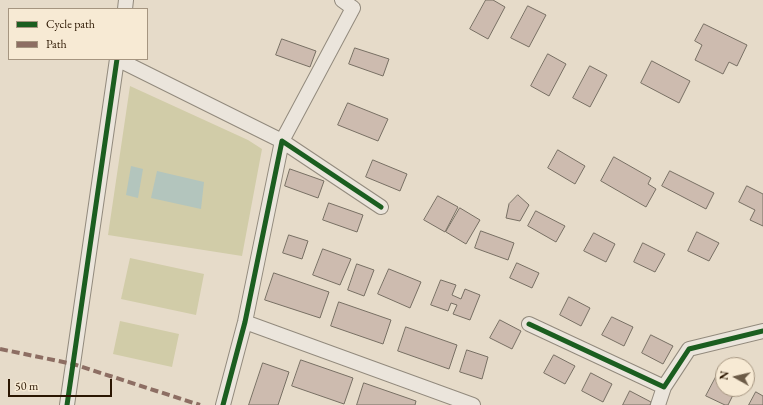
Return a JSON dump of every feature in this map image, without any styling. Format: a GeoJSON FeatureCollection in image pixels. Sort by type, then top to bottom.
{"type":"FeatureCollection","features":[{"type":"Feature","properties":{"kind":"street"},"geometry":{"type":"LineString","coordinates":[[223,405],[245,322],[282,141],[353,8],[342,0]]}},
{"type":"Feature","properties":{"kind":"street"},"geometry":{"type":"LineString","coordinates":[[67,405],[117,60]]}},
{"type":"Feature","properties":{"kind":"street"},"geometry":{"type":"LineString","coordinates":[[119,60],[282,141],[381,207]]}},
{"type":"Feature","properties":{"kind":"street"},"geometry":{"type":"LineString","coordinates":[[245,322],[474,405]]}},
{"type":"Feature","properties":{"kind":"street"},"geometry":{"type":"LineString","coordinates":[[529,324],[664,387]]}},
{"type":"Feature","properties":{"kind":"street"},"geometry":{"type":"LineString","coordinates":[[658,405],[664,387],[689,349],[763,331]]}},
{"type":"Feature","properties":{"kind":"shaded area"},"geometry":{"type":"Polygon","coordinates":[[[130,86],[248,140],[262,149],[242,256],[108,235],[130,86]]]}},
{"type":"Feature","properties":{"kind":"shaded area"},"geometry":{"type":"Polygon","coordinates":[[[131,166],[143,169],[138,198],[126,195],[131,166]]]}},
{"type":"Feature","properties":{"kind":"shaded area"},"geometry":{"type":"Polygon","coordinates":[[[157,171],[204,182],[201,209],[151,198],[157,171]]]}},
{"type":"Feature","properties":{"kind":"shaded area"},"geometry":{"type":"Polygon","coordinates":[[[130,258],[204,274],[196,315],[121,299],[130,258]]]}},
{"type":"Feature","properties":{"kind":"shaded area"},"geometry":{"type":"Polygon","coordinates":[[[120,321],[179,334],[172,367],[113,354],[120,321]]]}},
{"type":"Feature","properties":{"kind":"building"},"geometry":{"type":"Polygon","coordinates":[[[486,0],[493,0],[505,7],[488,39],[470,29],[486,0]]]}},
{"type":"Feature","properties":{"kind":"building"},"geometry":{"type":"Polygon","coordinates":[[[528,6],[546,15],[529,47],[511,38],[528,6]]]}},
{"type":"Feature","properties":{"kind":"building"},"geometry":{"type":"Polygon","coordinates":[[[704,24],[747,45],[737,66],[729,62],[723,74],[695,60],[702,45],[695,41],[704,24]]]}},
{"type":"Feature","properties":{"kind":"building"},"geometry":{"type":"Polygon","coordinates":[[[282,39],[316,51],[310,67],[276,55],[282,39]]]}},
{"type":"Feature","properties":{"kind":"building"},"geometry":{"type":"Polygon","coordinates":[[[355,48],[389,59],[383,76],[349,64],[355,48]]]}},
{"type":"Feature","properties":{"kind":"building"},"geometry":{"type":"Polygon","coordinates":[[[548,54],[566,64],[549,96],[531,86],[548,54]]]}},
{"type":"Feature","properties":{"kind":"building"},"geometry":{"type":"Polygon","coordinates":[[[652,61],[690,81],[679,103],[641,83],[652,61]]]}},
{"type":"Feature","properties":{"kind":"building"},"geometry":{"type":"Polygon","coordinates":[[[590,66],[607,75],[590,107],[573,98],[590,66]]]}},
{"type":"Feature","properties":{"kind":"building"},"geometry":{"type":"Polygon","coordinates":[[[348,103],[388,119],[378,141],[338,125],[348,103]]]}},
{"type":"Feature","properties":{"kind":"building"},"geometry":{"type":"Polygon","coordinates":[[[558,150],[585,166],[575,184],[548,168],[558,150]]]}},
{"type":"Feature","properties":{"kind":"building"},"geometry":{"type":"Polygon","coordinates":[[[614,157],[651,178],[648,184],[656,189],[646,207],[601,181],[614,157]]]}},
{"type":"Feature","properties":{"kind":"building"},"geometry":{"type":"Polygon","coordinates":[[[373,160],[407,174],[400,191],[366,177],[373,160]]]}},
{"type":"Feature","properties":{"kind":"building"},"geometry":{"type":"Polygon","coordinates":[[[290,169],[324,181],[318,198],[285,186],[290,169]]]}},
{"type":"Feature","properties":{"kind":"building"},"geometry":{"type":"Polygon","coordinates":[[[670,171],[714,193],[706,209],[662,186],[670,171]]]}},
{"type":"Feature","properties":{"kind":"building"},"geometry":{"type":"Polygon","coordinates":[[[747,186],[763,194],[763,226],[750,220],[755,210],[739,202],[747,186]]]}},
{"type":"Feature","properties":{"kind":"building"},"geometry":{"type":"Polygon","coordinates":[[[518,195],[529,205],[520,221],[506,218],[509,204],[518,195]]]}},
{"type":"Feature","properties":{"kind":"building"},"geometry":{"type":"Polygon","coordinates":[[[438,196],[458,207],[445,232],[424,220],[438,196]]]}},
{"type":"Feature","properties":{"kind":"building"},"geometry":{"type":"Polygon","coordinates":[[[329,203],[363,215],[357,232],[323,220],[329,203]]]}},
{"type":"Feature","properties":{"kind":"building"},"geometry":{"type":"Polygon","coordinates":[[[460,208],[480,220],[466,244],[446,232],[460,208]]]}},
{"type":"Feature","properties":{"kind":"building"},"geometry":{"type":"Polygon","coordinates":[[[536,211],[565,226],[556,242],[528,226],[536,211]]]}},
{"type":"Feature","properties":{"kind":"building"},"geometry":{"type":"Polygon","coordinates":[[[481,231],[514,243],[508,260],[475,248],[481,231]]]}},
{"type":"Feature","properties":{"kind":"building"},"geometry":{"type":"Polygon","coordinates":[[[697,232],[719,243],[709,261],[688,251],[697,232]]]}},
{"type":"Feature","properties":{"kind":"building"},"geometry":{"type":"Polygon","coordinates":[[[594,233],[615,244],[606,262],[584,251],[594,233]]]}},
{"type":"Feature","properties":{"kind":"building"},"geometry":{"type":"Polygon","coordinates":[[[289,235],[308,241],[302,259],[283,253],[289,235]]]}},
{"type":"Feature","properties":{"kind":"building"},"geometry":{"type":"Polygon","coordinates":[[[643,243],[665,254],[655,272],[634,262],[643,243]]]}},
{"type":"Feature","properties":{"kind":"building"},"geometry":{"type":"Polygon","coordinates":[[[323,249],[351,259],[340,285],[313,275],[323,249]]]}},
{"type":"Feature","properties":{"kind":"building"},"geometry":{"type":"Polygon","coordinates":[[[517,263],[539,273],[532,288],[510,278],[517,263]]]}},
{"type":"Feature","properties":{"kind":"building"},"geometry":{"type":"Polygon","coordinates":[[[357,264],[374,270],[364,296],[348,290],[357,264]]]}},
{"type":"Feature","properties":{"kind":"building"},"geometry":{"type":"Polygon","coordinates":[[[389,269],[421,282],[410,308],[378,294],[389,269]]]}},
{"type":"Feature","properties":{"kind":"building"},"geometry":{"type":"Polygon","coordinates":[[[274,273],[329,292],[320,318],[265,300],[274,273]]]}},
{"type":"Feature","properties":{"kind":"building"},"geometry":{"type":"Polygon","coordinates":[[[441,280],[456,285],[452,295],[461,299],[465,289],[480,295],[470,320],[453,314],[457,305],[451,303],[448,311],[431,305],[441,280]]]}},
{"type":"Feature","properties":{"kind":"building"},"geometry":{"type":"Polygon","coordinates":[[[569,297],[590,308],[581,326],[560,315],[569,297]]]}},
{"type":"Feature","properties":{"kind":"building"},"geometry":{"type":"Polygon","coordinates":[[[339,302],[391,320],[383,344],[331,326],[339,302]]]}},
{"type":"Feature","properties":{"kind":"building"},"geometry":{"type":"Polygon","coordinates":[[[612,317],[633,327],[624,346],[602,335],[612,317]]]}},
{"type":"Feature","properties":{"kind":"building"},"geometry":{"type":"Polygon","coordinates":[[[500,320],[521,331],[512,349],[490,338],[500,320]]]}},
{"type":"Feature","properties":{"kind":"building"},"geometry":{"type":"Polygon","coordinates":[[[406,327],[457,345],[449,369],[398,351],[406,327]]]}},
{"type":"Feature","properties":{"kind":"building"},"geometry":{"type":"Polygon","coordinates":[[[651,335],[673,346],[663,364],[642,353],[651,335]]]}},
{"type":"Feature","properties":{"kind":"building"},"geometry":{"type":"Polygon","coordinates":[[[467,350],[488,357],[482,379],[460,372],[467,350]]]}},
{"type":"Feature","properties":{"kind":"building"},"geometry":{"type":"Polygon","coordinates":[[[554,355],[575,366],[565,384],[544,373],[554,355]]]}},
{"type":"Feature","properties":{"kind":"building"},"geometry":{"type":"Polygon","coordinates":[[[301,360],[353,378],[344,404],[292,386],[301,360]]]}},
{"type":"Feature","properties":{"kind":"building"},"geometry":{"type":"Polygon","coordinates":[[[263,363],[289,372],[278,405],[249,405],[263,363]]]}},
{"type":"Feature","properties":{"kind":"building"},"geometry":{"type":"Polygon","coordinates":[[[591,373],[612,384],[603,402],[582,391],[591,373]]]}},
{"type":"Feature","properties":{"kind":"building"},"geometry":{"type":"Polygon","coordinates":[[[715,379],[715,397],[732,397],[728,405],[725,405],[706,396],[715,379]]]}},
{"type":"Feature","properties":{"kind":"building"},"geometry":{"type":"Polygon","coordinates":[[[364,383],[416,401],[415,405],[357,405],[364,383]]]}},
{"type":"Feature","properties":{"kind":"building"},"geometry":{"type":"Polygon","coordinates":[[[630,391],[651,402],[650,405],[623,405],[630,391]]]}},
{"type":"Feature","properties":{"kind":"building"},"geometry":{"type":"Polygon","coordinates":[[[756,392],[763,396],[763,405],[749,405],[753,397],[755,397],[756,392]]]}},
{"type":"Feature","properties":{"kind":"marked path"},"geometry":{"type":"LineString","coordinates":[[0,349],[73,364],[200,405]]}},
{"type":"Feature","properties":{"kind":"cycle path"},"geometry":{"type":"LineString","coordinates":[[67,405],[117,60]]}},
{"type":"Feature","properties":{"kind":"cycle path"},"geometry":{"type":"LineString","coordinates":[[223,405],[245,322],[282,141],[381,207]]}},
{"type":"Feature","properties":{"kind":"cycle path"},"geometry":{"type":"LineString","coordinates":[[529,324],[664,387],[689,349],[763,331]]}}]}
